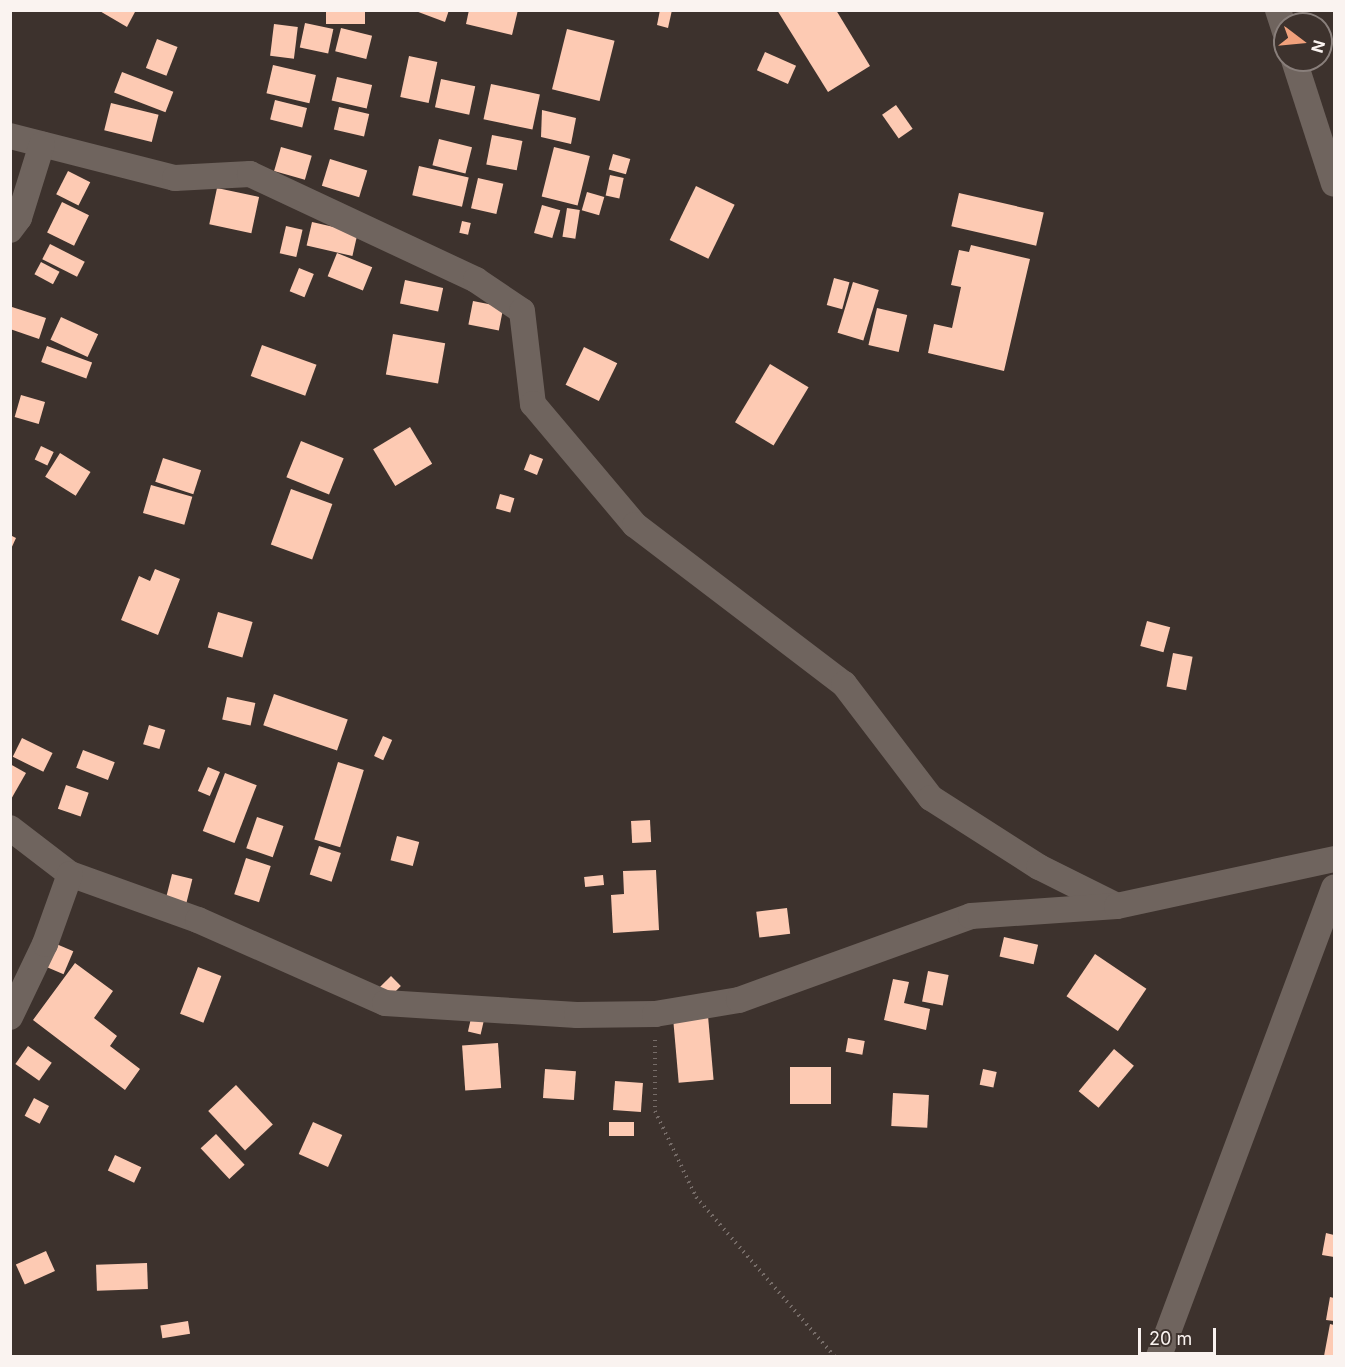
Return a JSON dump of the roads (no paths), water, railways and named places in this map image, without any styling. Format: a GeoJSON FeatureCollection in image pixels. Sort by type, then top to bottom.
{"type":"FeatureCollection","features":[{"type":"Feature","properties":{"kind":"street"},"geometry":{"type":"LineString","coordinates":[[1298,72],[1335,184]]}},
{"type":"Feature","properties":{"kind":"street"},"geometry":{"type":"LineString","coordinates":[[10,136],[175,178],[250,174],[476,280],[522,311],[533,404],[635,525],[844,684],[931,798],[1039,867],[1117,906]]}},
{"type":"Feature","properties":{"kind":"street"},"geometry":{"type":"LineString","coordinates":[[10,230],[19,218],[42,144]]}},
{"type":"Feature","properties":{"kind":"street"},"geometry":{"type":"LineString","coordinates":[[10,828],[70,874],[198,920],[385,1003],[577,1015],[655,1014],[739,1000],[971,916],[1117,906],[1335,858]]}},
{"type":"Feature","properties":{"kind":"street"},"geometry":{"type":"LineString","coordinates":[[10,1017],[45,944],[70,874]]}},
{"type":"Feature","properties":{"kind":"street"},"geometry":{"type":"LineString","coordinates":[[1159,1356],[1335,888]]}}]}
